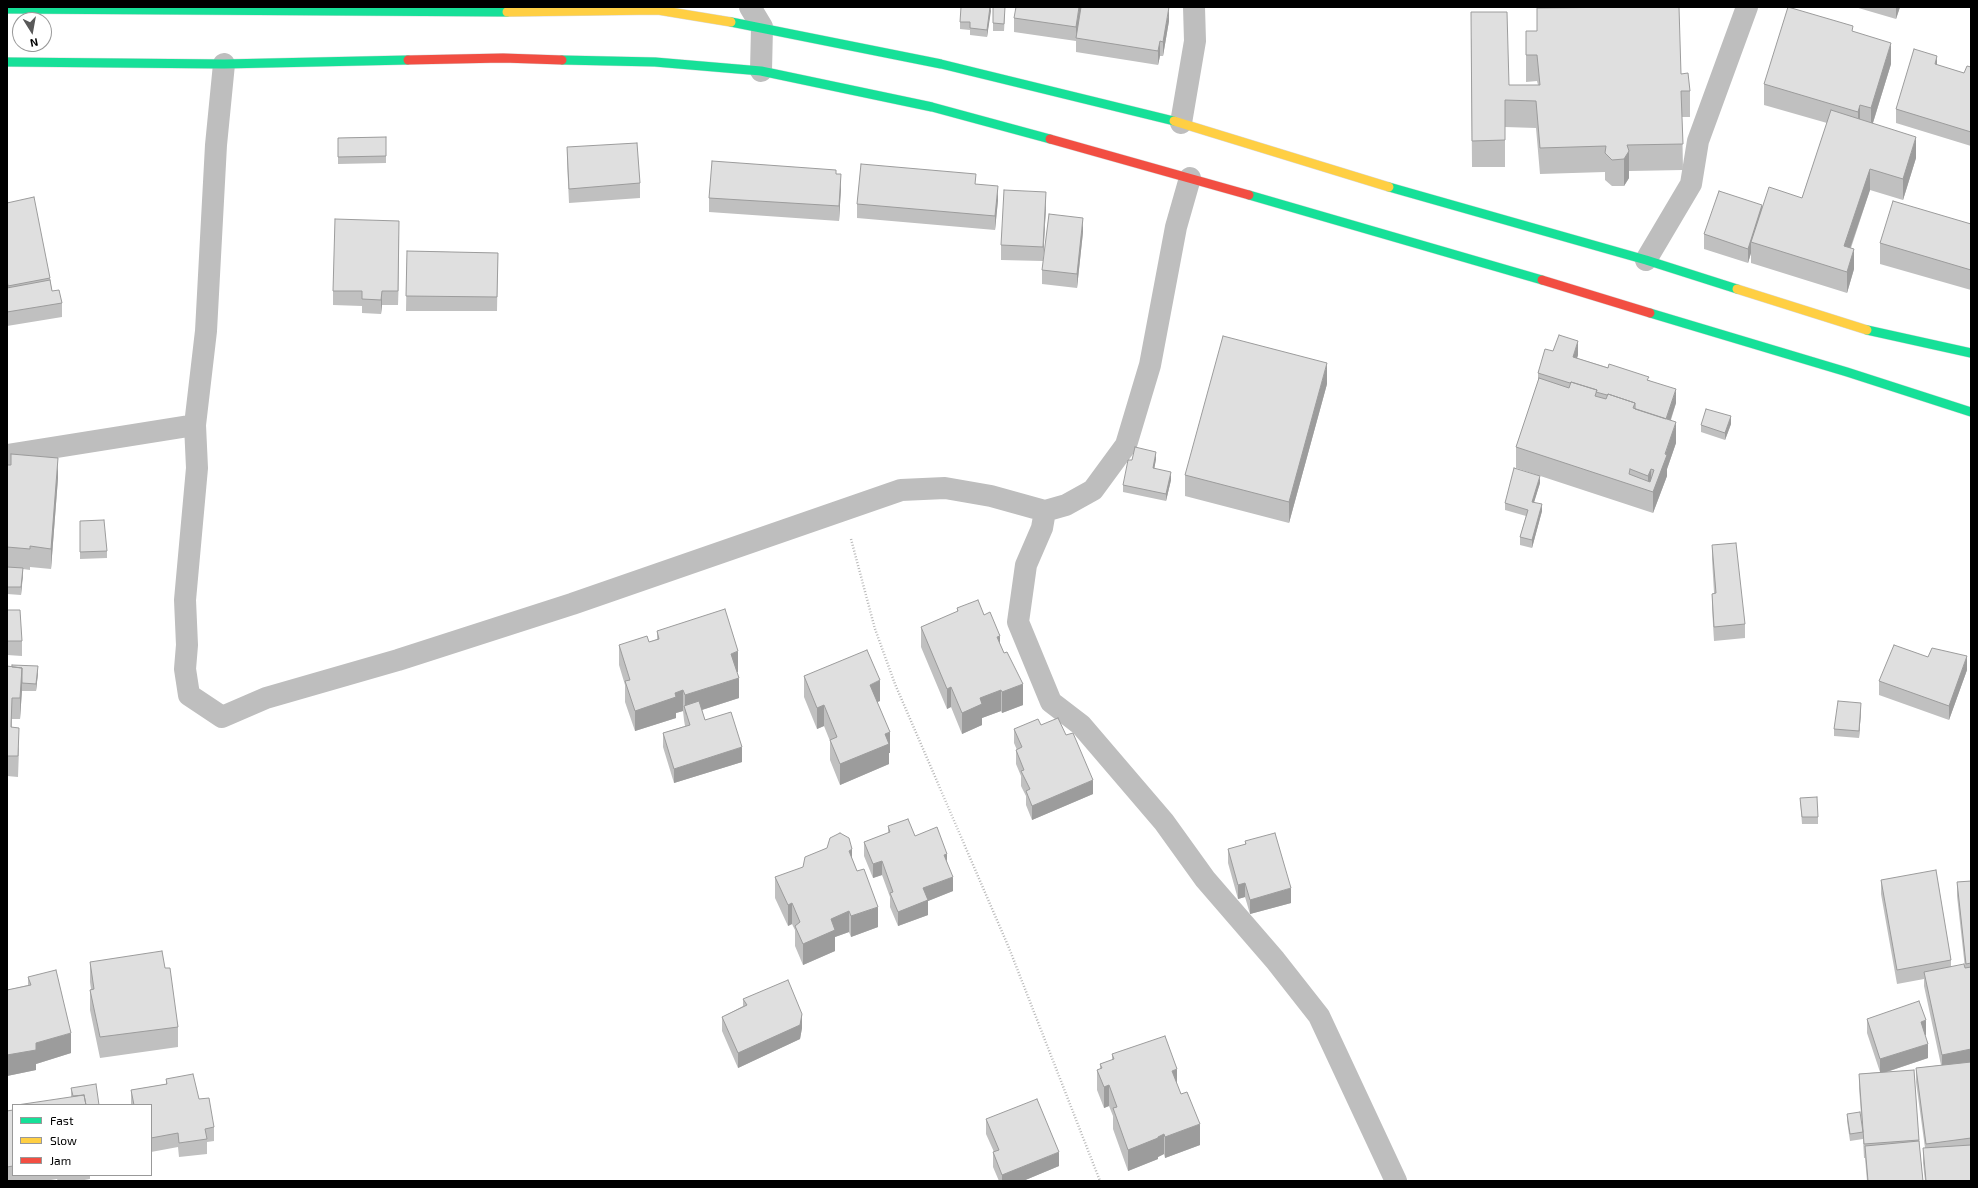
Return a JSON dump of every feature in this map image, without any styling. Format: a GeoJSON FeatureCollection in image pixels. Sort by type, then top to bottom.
{"type":"FeatureCollection","features":[{"type":"Feature","properties":{"kind":"main road"},"geometry":{"type":"LineString","coordinates":[[7,9],[501,12],[658,10],[762,27],[942,64],[1181,123],[1426,198],[1646,260],[1864,329],[1971,353]]}},
{"type":"Feature","properties":{"kind":"main road"},"geometry":{"type":"LineString","coordinates":[[7,62],[224,64],[503,58],[655,62],[761,71],[932,107],[1190,178],[1435,248],[1847,372],[1971,412]]}},
{"type":"Feature","properties":{"kind":"street"},"geometry":{"type":"LineString","coordinates":[[750,7],[762,27],[761,71]]}},
{"type":"Feature","properties":{"kind":"street"},"geometry":{"type":"LineString","coordinates":[[1181,123],[1195,41],[1194,7]]}},
{"type":"Feature","properties":{"kind":"street"},"geometry":{"type":"LineString","coordinates":[[1646,260],[1692,184],[1698,141],[1747,7]]}},
{"type":"Feature","properties":{"kind":"street"},"geometry":{"type":"LineString","coordinates":[[224,64],[216,145],[206,331],[195,425],[197,468],[185,600],[187,645],[185,669],[189,695],[222,717],[266,698],[398,660],[572,604],[901,490],[945,488],[991,496],[1045,511],[1066,505],[1093,490],[1126,445],[1150,365],[1176,227],[1190,178]]}},
{"type":"Feature","properties":{"kind":"street"},"geometry":{"type":"LineString","coordinates":[[7,455],[195,425]]}},
{"type":"Feature","properties":{"kind":"street"},"geometry":{"type":"LineString","coordinates":[[1045,511],[1042,528],[1026,565],[1018,622],[1051,702],[1081,725],[1164,822],[1205,879],[1275,960],[1319,1016],[1396,1181]]}},
{"type":"Feature","properties":{"kind":"path"},"geometry":{"type":"LineString","coordinates":[[852,507],[851,542],[875,629],[895,684],[1009,948],[1100,1181]]}},
{"type":"Feature","properties":{"kind":"building"},"geometry":{"type":"Polygon","coordinates":[[[961,7],[990,7],[987,30],[970,28],[970,22],[960,22],[961,7]]]}},
{"type":"Feature","properties":{"kind":"building"},"geometry":{"type":"Polygon","coordinates":[[[993,7],[1005,7],[1004,24],[993,23],[993,7]]]}},
{"type":"Feature","properties":{"kind":"building"},"geometry":{"type":"Polygon","coordinates":[[[1016,7],[1079,7],[1076,27],[1014,18],[1016,7]]]}},
{"type":"Feature","properties":{"kind":"building"},"geometry":{"type":"Polygon","coordinates":[[[1081,7],[1169,7],[1163,42],[1160,41],[1158,51],[1076,38],[1081,7]]]}},
{"type":"Feature","properties":{"kind":"building"},"geometry":{"type":"Polygon","coordinates":[[[1679,7],[1681,74],[1688,73],[1690,91],[1681,91],[1683,144],[1627,145],[1629,151],[1624,159],[1612,160],[1605,153],[1606,146],[1540,148],[1536,101],[1505,100],[1505,140],[1472,141],[1471,12],[1507,12],[1509,85],[1540,85],[1537,55],[1526,55],[1526,31],[1537,31],[1537,8],[1679,7]]]}},
{"type":"Feature","properties":{"kind":"building"},"geometry":{"type":"Polygon","coordinates":[[[1788,7],[1853,26],[1852,31],[1891,43],[1871,108],[1860,105],[1858,112],[1764,84],[1788,7]]]}},
{"type":"Feature","properties":{"kind":"building"},"geometry":{"type":"Polygon","coordinates":[[[1914,49],[1937,56],[1935,64],[1964,73],[1967,66],[1971,67],[1971,132],[1896,109],[1914,49]]]}},
{"type":"Feature","properties":{"kind":"building"},"geometry":{"type":"Polygon","coordinates":[[[1831,110],[1916,137],[1903,179],[1870,169],[1844,246],[1854,249],[1847,272],[1751,242],[1769,187],[1802,198],[1831,110]]]}},
{"type":"Feature","properties":{"kind":"building"},"geometry":{"type":"Polygon","coordinates":[[[386,137],[386,156],[338,157],[338,138],[386,137]]]}},
{"type":"Feature","properties":{"kind":"building"},"geometry":{"type":"Polygon","coordinates":[[[637,143],[640,183],[569,189],[567,147],[637,143]]]}},
{"type":"Feature","properties":{"kind":"building"},"geometry":{"type":"Polygon","coordinates":[[[712,161],[836,170],[836,174],[841,174],[839,206],[709,198],[712,161]]]}},
{"type":"Feature","properties":{"kind":"building"},"geometry":{"type":"Polygon","coordinates":[[[861,164],[976,174],[975,184],[998,186],[995,216],[857,204],[861,164]]]}},
{"type":"Feature","properties":{"kind":"building"},"geometry":{"type":"Polygon","coordinates":[[[1004,190],[1046,192],[1043,247],[1001,245],[1004,190]]]}},
{"type":"Feature","properties":{"kind":"building"},"geometry":{"type":"Polygon","coordinates":[[[1719,191],[1762,205],[1748,249],[1704,234],[1719,191]]]}},
{"type":"Feature","properties":{"kind":"building"},"geometry":{"type":"Polygon","coordinates":[[[34,197],[50,278],[8,286],[7,203],[34,197]]]}},
{"type":"Feature","properties":{"kind":"building"},"geometry":{"type":"Polygon","coordinates":[[[1893,201],[1971,224],[1971,270],[1880,243],[1893,201]]]}},
{"type":"Feature","properties":{"kind":"building"},"geometry":{"type":"Polygon","coordinates":[[[1049,214],[1083,218],[1077,274],[1042,270],[1049,214]]]}},
{"type":"Feature","properties":{"kind":"building"},"geometry":{"type":"Polygon","coordinates":[[[335,219],[399,221],[398,291],[382,291],[381,300],[362,299],[362,291],[333,291],[335,219]]]}},
{"type":"Feature","properties":{"kind":"building"},"geometry":{"type":"Polygon","coordinates":[[[407,251],[498,253],[497,297],[406,296],[407,251]]]}},
{"type":"Feature","properties":{"kind":"building"},"geometry":{"type":"Polygon","coordinates":[[[50,280],[52,291],[59,290],[62,303],[7,312],[7,288],[50,280]]]}},
{"type":"Feature","properties":{"kind":"building"},"geometry":{"type":"Polygon","coordinates":[[[1559,335],[1578,341],[1573,357],[1608,368],[1609,364],[1649,377],[1647,380],[1676,389],[1666,419],[1635,409],[1635,403],[1538,373],[1545,349],[1553,351],[1559,335]]]}},
{"type":"Feature","properties":{"kind":"building"},"geometry":{"type":"Polygon","coordinates":[[[1223,336],[1327,363],[1289,502],[1185,475],[1223,336]]]}},
{"type":"Feature","properties":{"kind":"building"},"geometry":{"type":"Polygon","coordinates":[[[1539,378],[1569,388],[1571,382],[1597,390],[1595,396],[1606,399],[1608,394],[1635,403],[1633,408],[1676,422],[1665,454],[1667,455],[1653,492],[1516,447],[1539,378]],[[1630,469],[1629,474],[1650,482],[1654,470],[1651,469],[1648,476],[1630,469]]]}},
{"type":"Feature","properties":{"kind":"building"},"geometry":{"type":"Polygon","coordinates":[[[1706,409],[1731,416],[1725,433],[1701,425],[1706,409]]]}},
{"type":"Feature","properties":{"kind":"building"},"geometry":{"type":"Polygon","coordinates":[[[1135,447],[1156,452],[1153,468],[1171,472],[1166,494],[1123,485],[1128,460],[1132,460],[1135,447]]]}},
{"type":"Feature","properties":{"kind":"building"},"geometry":{"type":"Polygon","coordinates":[[[11,454],[58,458],[51,549],[30,546],[30,549],[7,547],[7,465],[11,465],[11,454]]]}},
{"type":"Feature","properties":{"kind":"building"},"geometry":{"type":"Polygon","coordinates":[[[1514,468],[1540,476],[1532,502],[1542,504],[1532,540],[1520,537],[1528,510],[1505,503],[1514,468]]]}},
{"type":"Feature","properties":{"kind":"building"},"geometry":{"type":"Polygon","coordinates":[[[104,520],[107,551],[80,552],[80,521],[104,520]]]}},
{"type":"Feature","properties":{"kind":"building"},"geometry":{"type":"Polygon","coordinates":[[[1736,543],[1745,624],[1714,627],[1712,594],[1716,593],[1712,545],[1736,543]]]}},
{"type":"Feature","properties":{"kind":"building"},"geometry":{"type":"Polygon","coordinates":[[[7,567],[23,568],[21,587],[7,587],[7,567]]]}},
{"type":"Feature","properties":{"kind":"building"},"geometry":{"type":"Polygon","coordinates":[[[978,600],[984,615],[990,612],[1000,636],[997,637],[1004,653],[1007,652],[1023,684],[980,698],[982,704],[962,713],[951,687],[947,689],[921,627],[958,611],[957,608],[978,600]]]}},
{"type":"Feature","properties":{"kind":"building"},"geometry":{"type":"Polygon","coordinates":[[[725,609],[738,651],[731,654],[739,678],[685,695],[683,690],[675,693],[676,697],[635,711],[625,681],[630,680],[619,645],[647,636],[649,642],[659,639],[657,631],[725,609]]]}},
{"type":"Feature","properties":{"kind":"building"},"geometry":{"type":"Polygon","coordinates":[[[7,610],[20,610],[22,641],[7,641],[7,610]]]}},
{"type":"Feature","properties":{"kind":"building"},"geometry":{"type":"Polygon","coordinates":[[[1894,645],[1928,657],[1932,648],[1967,656],[1949,706],[1879,681],[1894,645]]]}},
{"type":"Feature","properties":{"kind":"building"},"geometry":{"type":"Polygon","coordinates":[[[867,650],[880,680],[870,685],[890,732],[885,734],[889,744],[840,764],[830,740],[837,737],[824,705],[817,708],[804,676],[867,650]]]}},
{"type":"Feature","properties":{"kind":"building"},"geometry":{"type":"Polygon","coordinates":[[[12,665],[38,666],[36,684],[22,683],[22,668],[12,667],[12,665]]]}},
{"type":"Feature","properties":{"kind":"building"},"geometry":{"type":"Polygon","coordinates":[[[7,666],[22,668],[20,698],[12,698],[11,727],[19,728],[18,756],[7,756],[7,666]]]}},
{"type":"Feature","properties":{"kind":"building"},"geometry":{"type":"Polygon","coordinates":[[[699,701],[705,720],[731,712],[742,747],[674,769],[663,733],[690,725],[684,706],[699,701]]]}},
{"type":"Feature","properties":{"kind":"building"},"geometry":{"type":"Polygon","coordinates":[[[1838,701],[1861,703],[1859,731],[1834,729],[1838,701]]]}},
{"type":"Feature","properties":{"kind":"building"},"geometry":{"type":"Polygon","coordinates":[[[1058,718],[1066,735],[1073,733],[1093,780],[1032,806],[1026,791],[1030,789],[1021,771],[1024,770],[1016,750],[1022,747],[1014,729],[1038,719],[1041,725],[1058,718]]]}},
{"type":"Feature","properties":{"kind":"building"},"geometry":{"type":"Polygon","coordinates":[[[1817,797],[1818,817],[1802,817],[1800,798],[1817,797]]]}},
{"type":"Feature","properties":{"kind":"building"},"geometry":{"type":"Polygon","coordinates":[[[908,819],[915,836],[937,827],[947,854],[944,855],[953,877],[923,888],[928,900],[898,912],[890,893],[893,892],[882,861],[873,864],[864,842],[890,832],[888,826],[908,819]]]}},
{"type":"Feature","properties":{"kind":"building"},"geometry":{"type":"Polygon","coordinates":[[[840,833],[849,838],[852,849],[849,851],[857,871],[864,869],[878,907],[851,916],[849,911],[831,919],[835,930],[803,944],[795,926],[800,922],[792,903],[788,905],[775,877],[803,867],[805,857],[827,848],[830,838],[840,833]]]}},
{"type":"Feature","properties":{"kind":"building"},"geometry":{"type":"Polygon","coordinates":[[[1275,833],[1291,888],[1250,900],[1245,883],[1238,885],[1228,849],[1246,844],[1245,841],[1275,833]]]}},
{"type":"Feature","properties":{"kind":"building"},"geometry":{"type":"Polygon","coordinates":[[[1936,870],[1951,960],[1897,970],[1881,880],[1936,870]]]}},
{"type":"Feature","properties":{"kind":"building"},"geometry":{"type":"Polygon","coordinates":[[[1971,881],[1971,963],[1966,964],[1957,882],[1971,881]]]}},
{"type":"Feature","properties":{"kind":"building"},"geometry":{"type":"Polygon","coordinates":[[[162,951],[165,968],[170,968],[178,1027],[100,1037],[90,990],[94,989],[90,962],[162,951]]]}},
{"type":"Feature","properties":{"kind":"building"},"geometry":{"type":"Polygon","coordinates":[[[1964,964],[1965,968],[1971,967],[1971,1049],[1942,1055],[1924,972],[1964,964]]]}},
{"type":"Feature","properties":{"kind":"building"},"geometry":{"type":"Polygon","coordinates":[[[56,970],[71,1033],[36,1043],[36,1050],[7,1055],[7,990],[31,985],[28,977],[56,970]]]}},
{"type":"Feature","properties":{"kind":"building"},"geometry":{"type":"Polygon","coordinates":[[[788,980],[802,1014],[800,1025],[738,1053],[722,1017],[747,1005],[743,999],[788,980]]]}},
{"type":"Feature","properties":{"kind":"building"},"geometry":{"type":"Polygon","coordinates":[[[1919,1001],[1926,1020],[1921,1022],[1928,1044],[1880,1059],[1867,1019],[1919,1001]]]}},
{"type":"Feature","properties":{"kind":"building"},"geometry":{"type":"Polygon","coordinates":[[[1165,1036],[1177,1069],[1172,1071],[1181,1094],[1187,1092],[1200,1124],[1165,1137],[1164,1134],[1158,1138],[1128,1150],[1113,1108],[1117,1107],[1109,1085],[1104,1087],[1097,1070],[1102,1068],[1100,1064],[1114,1059],[1112,1054],[1165,1036]]]}},
{"type":"Feature","properties":{"kind":"building"},"geometry":{"type":"Polygon","coordinates":[[[1971,1062],[1971,1138],[1926,1144],[1916,1068],[1971,1062]]]}},
{"type":"Feature","properties":{"kind":"building"},"geometry":{"type":"Polygon","coordinates":[[[1914,1070],[1919,1140],[1864,1144],[1859,1074],[1914,1070]]]}},
{"type":"Feature","properties":{"kind":"building"},"geometry":{"type":"Polygon","coordinates":[[[193,1074],[199,1099],[209,1098],[214,1127],[205,1129],[207,1139],[179,1143],[178,1133],[152,1138],[152,1104],[134,1104],[131,1090],[167,1084],[166,1079],[193,1074]]]}},
{"type":"Feature","properties":{"kind":"building"},"geometry":{"type":"Polygon","coordinates":[[[96,1084],[99,1104],[86,1104],[84,1095],[73,1096],[71,1088],[96,1084]]]}},
{"type":"Feature","properties":{"kind":"building"},"geometry":{"type":"Polygon","coordinates":[[[84,1095],[86,1104],[24,1104],[84,1095]]]}},
{"type":"Feature","properties":{"kind":"building"},"geometry":{"type":"Polygon","coordinates":[[[1037,1099],[1059,1152],[1002,1175],[993,1152],[999,1150],[986,1119],[1037,1099]]]}},
{"type":"Feature","properties":{"kind":"building"},"geometry":{"type":"Polygon","coordinates":[[[12,1110],[12,1166],[7,1167],[7,1111],[12,1110]]]}},
{"type":"Feature","properties":{"kind":"building"},"geometry":{"type":"Polygon","coordinates":[[[1860,1112],[1863,1132],[1850,1134],[1847,1114],[1860,1112]]]}},
{"type":"Feature","properties":{"kind":"building"},"geometry":{"type":"Polygon","coordinates":[[[1919,1141],[1923,1181],[1868,1181],[1865,1146],[1919,1141]]]}},
{"type":"Feature","properties":{"kind":"building"},"geometry":{"type":"Polygon","coordinates":[[[1971,1145],[1971,1181],[1926,1181],[1923,1148],[1971,1145]]]}},
{"type":"Feature","properties":{"kind":"traffic: fast"},"geometry":{"type":"LineString","coordinates":[[7,9],[507,12]]}},
{"type":"Feature","properties":{"kind":"traffic: fast"},"geometry":{"type":"LineString","coordinates":[[731,22],[941,64],[1174,121]]}},
{"type":"Feature","properties":{"kind":"traffic: fast"},"geometry":{"type":"LineString","coordinates":[[7,62],[224,64],[408,60]]}},
{"type":"Feature","properties":{"kind":"traffic: fast"},"geometry":{"type":"LineString","coordinates":[[562,60],[655,62],[761,71],[932,107],[1050,139]]}},
{"type":"Feature","properties":{"kind":"traffic: fast"},"geometry":{"type":"LineString","coordinates":[[1389,187],[1646,260],[1737,289]]}},
{"type":"Feature","properties":{"kind":"traffic: fast"},"geometry":{"type":"LineString","coordinates":[[1249,195],[1542,280]]}},
{"type":"Feature","properties":{"kind":"traffic: fast"},"geometry":{"type":"LineString","coordinates":[[1650,313],[1847,372],[1971,412]]}},
{"type":"Feature","properties":{"kind":"traffic: fast"},"geometry":{"type":"LineString","coordinates":[[1867,330],[1971,353]]}},
{"type":"Feature","properties":{"kind":"traffic: slow"},"geometry":{"type":"LineString","coordinates":[[507,12],[658,10],[731,22]]}},
{"type":"Feature","properties":{"kind":"traffic: slow"},"geometry":{"type":"LineString","coordinates":[[1174,121],[1389,187]]}},
{"type":"Feature","properties":{"kind":"traffic: slow"},"geometry":{"type":"LineString","coordinates":[[1737,289],[1867,330]]}},
{"type":"Feature","properties":{"kind":"traffic: jam"},"geometry":{"type":"LineString","coordinates":[[408,60],[503,58],[562,60]]}},
{"type":"Feature","properties":{"kind":"traffic: jam"},"geometry":{"type":"LineString","coordinates":[[1050,139],[1249,195]]}},
{"type":"Feature","properties":{"kind":"traffic: jam"},"geometry":{"type":"LineString","coordinates":[[1542,280],[1650,313]]}}]}
